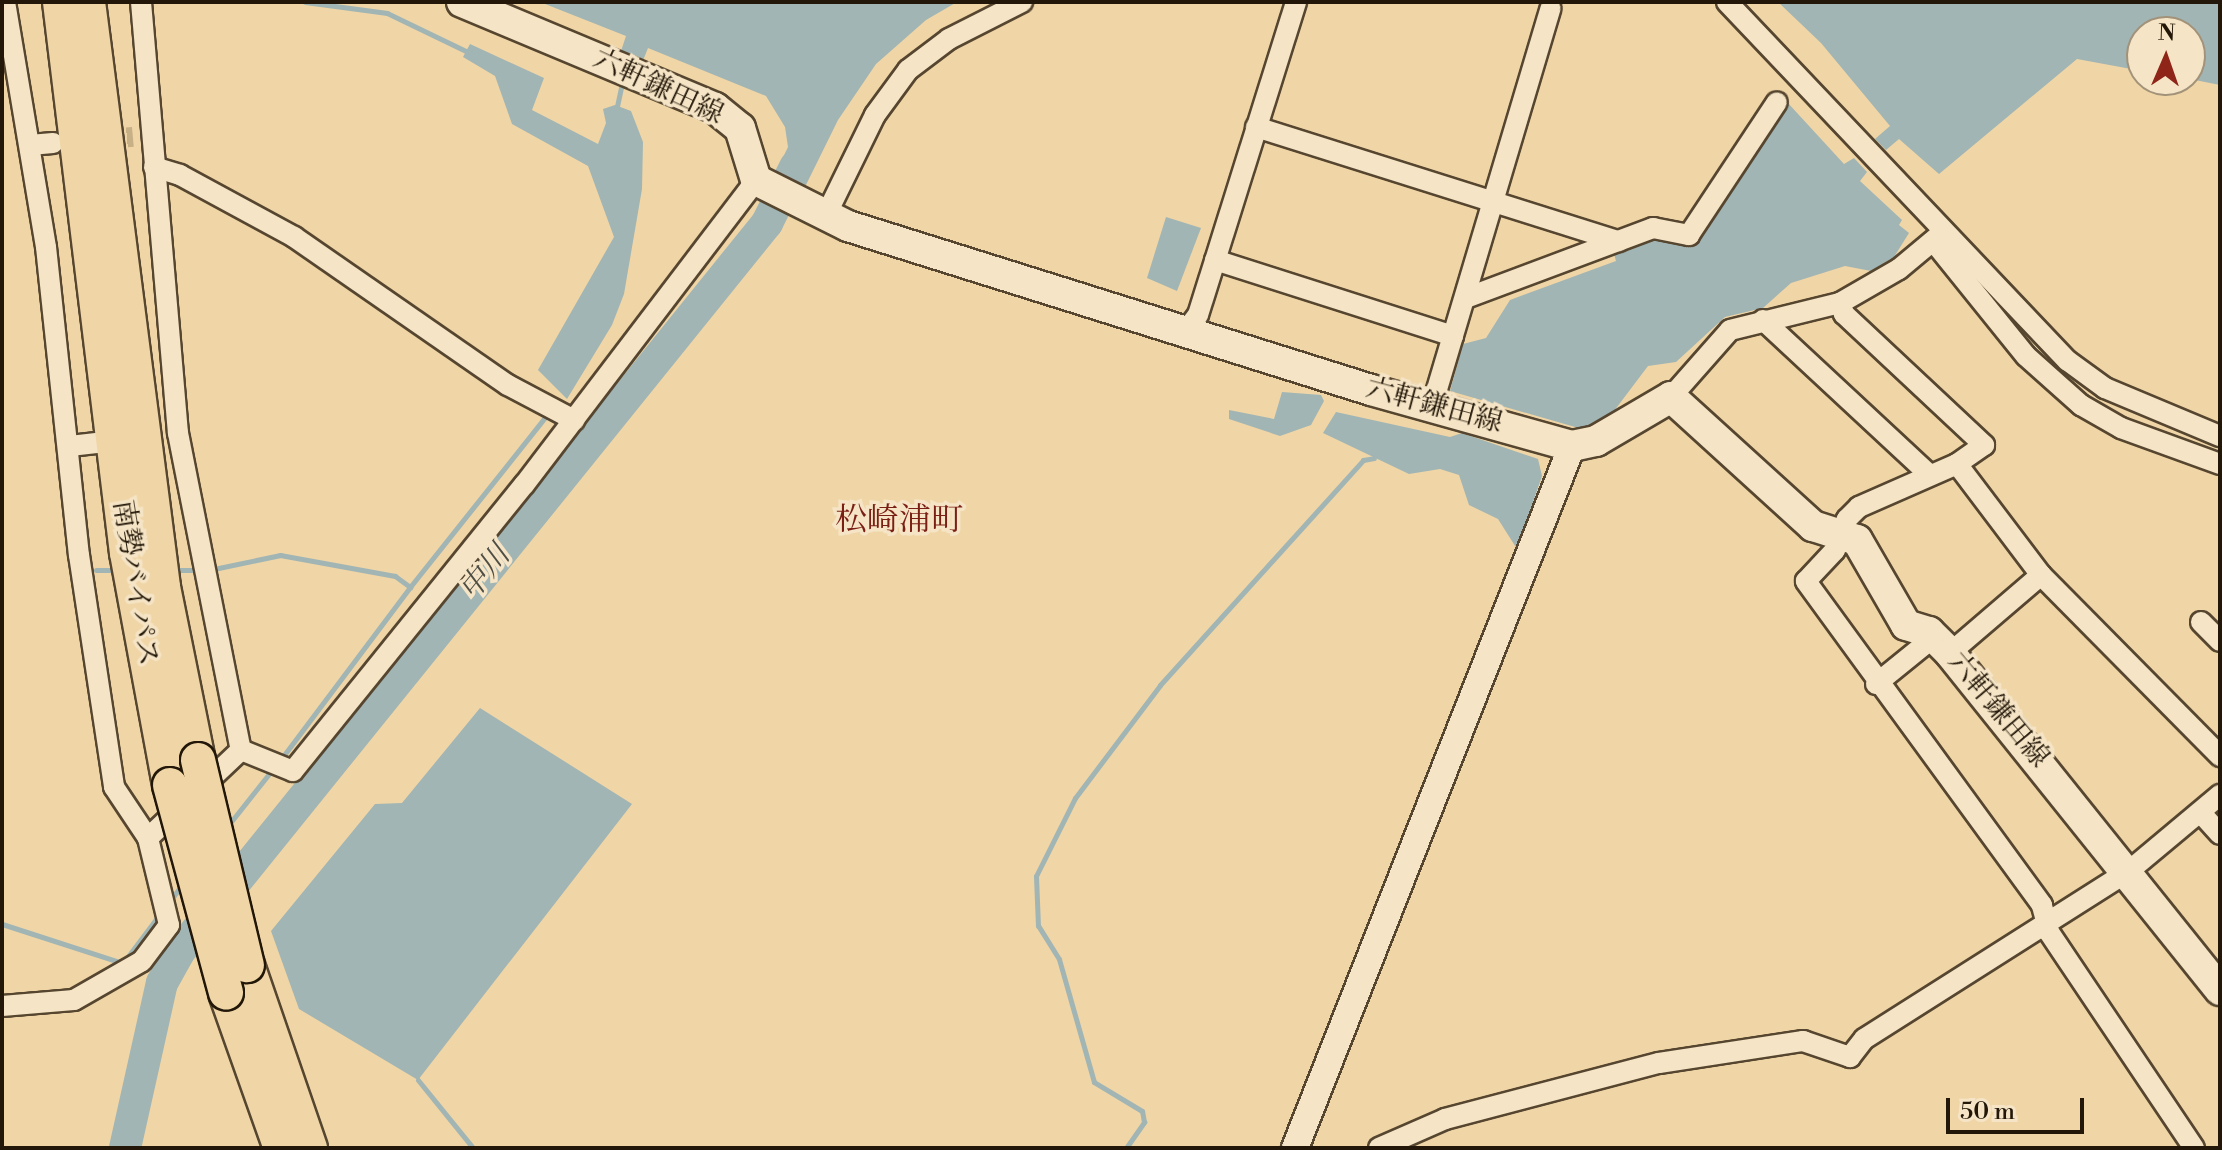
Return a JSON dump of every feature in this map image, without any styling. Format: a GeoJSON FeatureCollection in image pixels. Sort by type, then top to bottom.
{"type":"FeatureCollection","features":[{"type":"Feature","properties":{"kind":"highway","name":"南勢バイパス"},"geometry":{"type":"LineString","coordinates":[[60,2],[128,438],[170,785],[226,993],[281,1148]]}},
{"type":"Feature","properties":{"kind":"highway","name":"南勢バイパス"},"geometry":{"type":"LineString","coordinates":[[88,2],[128,438]]}},
{"type":"Feature","properties":{"kind":"highway","name":"南勢バイパス"},"geometry":{"type":"LineString","coordinates":[[146,570],[198,760],[247,965],[310,1148]]}},
{"type":"Feature","properties":{"kind":"main road","name":"六軒鎌田線"},"geometry":{"type":"LineString","coordinates":[[462,2],[637,75],[730,118],[747,142],[756,180],[814,211],[1185,332],[1564,442]]}},
{"type":"Feature","properties":{"kind":"main road","name":"六軒鎌田線"},"geometry":{"type":"LineString","coordinates":[[1671,397],[1813,526],[1841,532],[1857,540],[1906,625],[1942,645],[2129,871],[2220,990]]}},
{"type":"Feature","properties":{"kind":"main road"},"geometry":{"type":"LineString","coordinates":[[1564,442],[1596,441],[1671,397]]}},
{"type":"Feature","properties":{"kind":"street"},"geometry":{"type":"LineString","coordinates":[[2,1006],[74,1000],[118,979],[142,961],[169,925],[148,838],[114,787],[79,555],[70,446],[30,145],[5,2]]}},
{"type":"Feature","properties":{"kind":"street"},"geometry":{"type":"LineString","coordinates":[[141,2],[142,137],[154,167],[178,433],[241,750]]}},
{"type":"Feature","properties":{"kind":"street"},"geometry":{"type":"LineString","coordinates":[[814,211],[875,115],[908,70],[949,39],[1022,2]]}},
{"type":"Feature","properties":{"kind":"street"},"geometry":{"type":"LineString","coordinates":[[1185,332],[1198,315],[1296,2]]}},
{"type":"Feature","properties":{"kind":"street"},"geometry":{"type":"LineString","coordinates":[[1727,2],[1885,166],[2026,356],[2081,405],[2121,428],[2220,464]]}},
{"type":"Feature","properties":{"kind":"street"},"geometry":{"type":"LineString","coordinates":[[1441,407],[1453,336],[1551,8]]}},
{"type":"Feature","properties":{"kind":"street"},"geometry":{"type":"LineString","coordinates":[[1466,298],[1653,228],[1689,235],[1777,102]]}},
{"type":"Feature","properties":{"kind":"street"},"geometry":{"type":"LineString","coordinates":[[1256,127],[1618,241]]}},
{"type":"Feature","properties":{"kind":"street"},"geometry":{"type":"LineString","coordinates":[[30,145],[53,143]]}},
{"type":"Feature","properties":{"kind":"street"},"geometry":{"type":"LineString","coordinates":[[154,167],[180,175],[294,237],[508,385],[560,412]]}},
{"type":"Feature","properties":{"kind":"street"},"geometry":{"type":"LineString","coordinates":[[241,750],[267,756],[293,771],[560,412],[756,180]]}},
{"type":"Feature","properties":{"kind":"street"},"geometry":{"type":"LineString","coordinates":[[1671,397],[1730,330],[1840,303],[1939,237]]}},
{"type":"Feature","properties":{"kind":"street"},"geometry":{"type":"LineString","coordinates":[[1939,237],[2068,361],[2131,401],[2220,436]]}},
{"type":"Feature","properties":{"kind":"street"},"geometry":{"type":"LineString","coordinates":[[1215,260],[1453,336]]}},
{"type":"Feature","properties":{"kind":"street"},"geometry":{"type":"LineString","coordinates":[[1840,303],[1844,314],[1984,445],[1957,464],[1859,507],[1841,532],[1835,550],[1806,581],[1876,684],[2049,920],[2049,932],[2194,1148]]}},
{"type":"Feature","properties":{"kind":"street"},"geometry":{"type":"LineString","coordinates":[[1763,320],[1930,475]]}},
{"type":"Feature","properties":{"kind":"street"},"geometry":{"type":"LineString","coordinates":[[70,446],[178,433]]}},
{"type":"Feature","properties":{"kind":"street"},"geometry":{"type":"LineString","coordinates":[[1300,1146],[1564,442]]}},
{"type":"Feature","properties":{"kind":"street"},"geometry":{"type":"LineString","coordinates":[[1957,464],[2041,575],[2220,756]]}},
{"type":"Feature","properties":{"kind":"street"},"geometry":{"type":"LineString","coordinates":[[1876,684],[1942,645],[2041,575]]}},
{"type":"Feature","properties":{"kind":"street"},"geometry":{"type":"LineString","coordinates":[[2201,622],[2220,641]]}},
{"type":"Feature","properties":{"kind":"street"},"geometry":{"type":"LineString","coordinates":[[148,838],[241,750]]}},
{"type":"Feature","properties":{"kind":"street"},"geometry":{"type":"LineString","coordinates":[[1379,1148],[1445,1119],[1659,1063],[1803,1041],[1850,1057],[1864,1039],[2049,920],[2060,918],[2129,871],[2220,795]]}},
{"type":"Feature","properties":{"kind":"street"},"geometry":{"type":"LineString","coordinates":[[2201,813],[2220,834]]}},
{"type":"Feature","properties":{"kind":"shaded area"},"geometry":{"type":"Polygon","coordinates":[[[540,2],[957,2],[926,20],[876,64],[838,120],[803,191],[775,174],[788,147],[785,127],[766,96],[648,48],[642,63],[620,54],[626,36],[540,2]]]}},
{"type":"Feature","properties":{"kind":"shaded area"},"geometry":{"type":"Polygon","coordinates":[[[1778,2],[2220,2],[2220,85],[2206,82],[2206,16],[2126,16],[2126,68],[2077,59],[1939,174],[1899,139],[1886,150],[1875,139],[1890,126],[1821,43],[1778,2]]]}},
{"type":"Feature","properties":{"kind":"shaded area"},"geometry":{"type":"Polygon","coordinates":[[[470,44],[544,78],[532,110],[598,144],[606,123],[603,109],[615,105],[631,111],[643,142],[642,189],[624,294],[612,325],[567,399],[538,370],[614,237],[588,166],[512,124],[495,76],[463,57],[470,44]]]}},
{"type":"Feature","properties":{"kind":"shaded area"},"geometry":{"type":"Polygon","coordinates":[[[1787,102],[1844,164],[1854,158],[1867,172],[1860,181],[1902,220],[1899,225],[1909,233],[1894,257],[1871,271],[1845,266],[1791,283],[1763,308],[1725,317],[1676,362],[1648,366],[1614,411],[1582,429],[1450,391],[1463,344],[1486,338],[1510,300],[1616,261],[1614,254],[1653,240],[1697,245],[1787,102]]]}},
{"type":"Feature","properties":{"kind":"shaded area"},"geometry":{"type":"Polygon","coordinates":[[[1166,217],[1201,228],[1177,291],[1147,278],[1166,217]]]}},
{"type":"Feature","properties":{"kind":"shaded area"},"geometry":{"type":"Polygon","coordinates":[[[1282,392],[1321,395],[1324,401],[1311,425],[1280,436],[1229,419],[1229,410],[1274,419],[1282,392]]]}},
{"type":"Feature","properties":{"kind":"shaded area"},"geometry":{"type":"Polygon","coordinates":[[[1336,412],[1450,437],[1462,433],[1538,459],[1542,476],[1517,549],[1498,519],[1469,505],[1459,475],[1440,469],[1409,474],[1323,433],[1336,412]]]}},
{"type":"Feature","properties":{"kind":"shaded area"},"geometry":{"type":"Polygon","coordinates":[[[480,708],[632,804],[418,1080],[299,1009],[271,931],[375,804],[402,803],[480,708]]]}},
{"type":"Feature","properties":{"kind":"waterway"},"geometry":{"type":"LineString","coordinates":[[305,2],[387,13],[470,53]]}},
{"type":"Feature","properties":{"kind":"waterway"},"geometry":{"type":"LineString","coordinates":[[616,111],[623,79]]}},
{"type":"Feature","properties":{"kind":"waterway","name":"中川"},"geometry":{"type":"LineString","coordinates":[[125,1148],[162,983],[179,952],[767,223],[795,167]]}},
{"type":"Feature","properties":{"kind":"waterway"},"geometry":{"type":"LineString","coordinates":[[209,570],[280,555],[395,576],[410,587],[550,411]]}},
{"type":"Feature","properties":{"kind":"waterway"},"geometry":{"type":"LineString","coordinates":[[1126,1148],[1144,1122],[1142,1111],[1094,1082],[1059,959],[1038,926],[1036,876],[1075,798],[1160,685],[1363,460],[1374,458]]}},
{"type":"Feature","properties":{"kind":"waterway"},"geometry":{"type":"LineString","coordinates":[[96,570],[119,570]]}},
{"type":"Feature","properties":{"kind":"waterway"},"geometry":{"type":"LineString","coordinates":[[173,570],[199,570]]}},
{"type":"Feature","properties":{"kind":"waterway"},"geometry":{"type":"LineString","coordinates":[[281,759],[410,587]]}},
{"type":"Feature","properties":{"kind":"waterway"},"geometry":{"type":"LineString","coordinates":[[226,828],[272,770]]}},
{"type":"Feature","properties":{"kind":"waterway"},"geometry":{"type":"LineString","coordinates":[[170,901],[183,883]]}},
{"type":"Feature","properties":{"kind":"waterway"},"geometry":{"type":"LineString","coordinates":[[2,924],[123,963],[159,915]]}},
{"type":"Feature","properties":{"kind":"waterway"},"geometry":{"type":"LineString","coordinates":[[418,1080],[473,1148]]}},
{"type":"Feature","properties":{"kind":"tunnel"},"geometry":{"type":"LineString","coordinates":[[97,140],[133,137]]}},
{"type":"Feature","properties":{"kind":"district","name":"松崎浦町"},"geometry":{"type":"Point","coordinates":[899,520]}}]}
